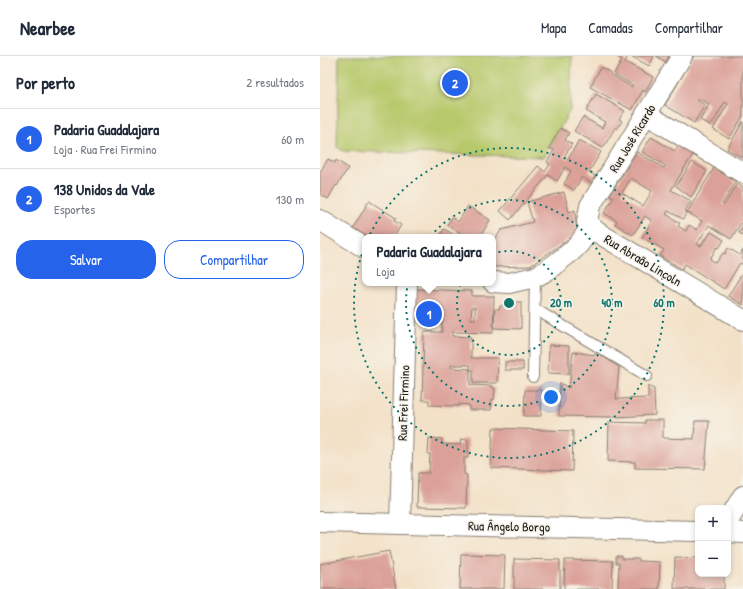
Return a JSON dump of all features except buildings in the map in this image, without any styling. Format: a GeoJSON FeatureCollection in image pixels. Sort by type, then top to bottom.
{"type":"FeatureCollection","features":[{"type":"Feature","properties":{"kind":"street","name":"Rua José Ricardo"},"geometry":{"type":"LineString","coordinates":[[589,225],[590,206],[682,56]]}},
{"type":"Feature","properties":{"kind":"street"},"geometry":{"type":"LineString","coordinates":[[646,114],[743,173]]}},
{"type":"Feature","properties":{"kind":"street"},"geometry":{"type":"LineString","coordinates":[[320,220],[362,246]]}},
{"type":"Feature","properties":{"kind":"street"},"geometry":{"type":"LineString","coordinates":[[496,282],[509,283],[535,277],[546,271],[579,244],[589,225]]}},
{"type":"Feature","properties":{"kind":"street","name":"Rua Abraão Lincoln"},"geometry":{"type":"LineString","coordinates":[[589,225],[743,320]]}},
{"type":"Feature","properties":{"kind":"street","name":"Rua Frei Firmino"},"geometry":{"type":"LineString","coordinates":[[400,524],[407,286]]}},
{"type":"Feature","properties":{"kind":"street"},"geometry":{"type":"LineString","coordinates":[[731,516],[743,496]]}},
{"type":"Feature","properties":{"kind":"street","name":"Rua Ângelo Borgo"},"geometry":{"type":"LineString","coordinates":[[320,522],[695,531]]}},
{"type":"Feature","properties":{"kind":"street"},"geometry":{"type":"LineString","coordinates":[[731,532],[743,533]]}},
{"type":"Feature","properties":{"kind":"lane"},"geometry":{"type":"LineString","coordinates":[[533,377],[535,277]]}},
{"type":"Feature","properties":{"kind":"lane"},"geometry":{"type":"LineString","coordinates":[[535,310],[647,376]]}},
{"type":"Feature","properties":{"kind":"green space"},"geometry":{"type":"Polygon","coordinates":[[[339,56],[572,56],[570,110],[544,157],[343,151],[337,147],[339,56]]]}},
{"type":"Feature","properties":{"kind":"place","name":"138 Unidos da Vale"},"geometry":{"type":"Point","coordinates":[455,83]}},
{"type":"Feature","properties":{"kind":"place","name":"Padaria Guadalajara"},"geometry":{"type":"Point","coordinates":[429,314]}}]}
